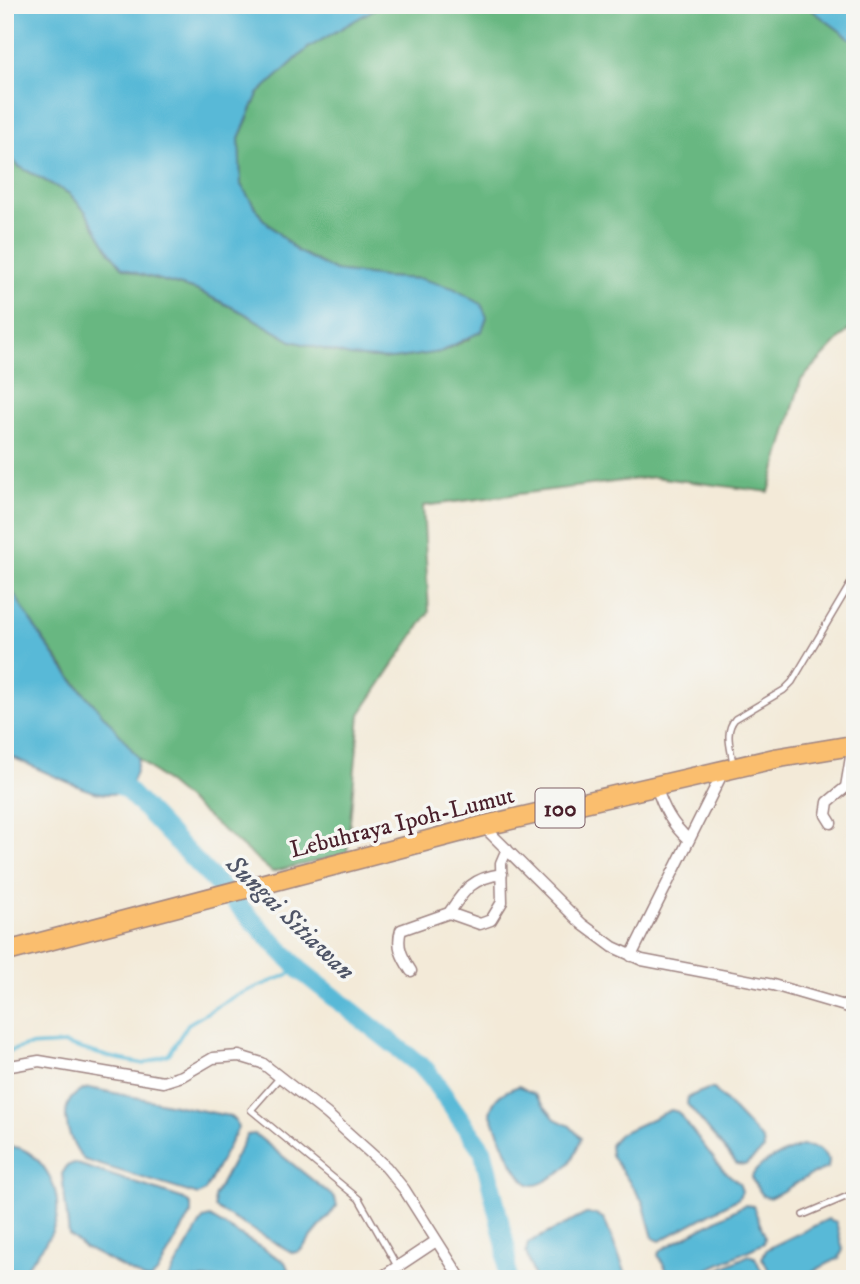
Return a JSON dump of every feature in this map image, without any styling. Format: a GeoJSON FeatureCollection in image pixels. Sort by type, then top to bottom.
{"type":"FeatureCollection","features":[{"type":"Feature","properties":{"kind":"highway","name":"Lebuhraya Ipoh-Lumut"},"geometry":{"type":"LineString","coordinates":[[5,952],[482,826],[729,769],[854,745]]}},
{"type":"Feature","properties":{"kind":"street"},"geometry":{"type":"LineString","coordinates":[[831,823],[826,815],[828,802],[846,787],[854,745]]}},
{"type":"Feature","properties":{"kind":"street"},"geometry":{"type":"LineString","coordinates":[[631,956],[729,769]]}},
{"type":"Feature","properties":{"kind":"street"},"geometry":{"type":"LineString","coordinates":[[656,786],[667,815],[690,840]]}},
{"type":"Feature","properties":{"kind":"street"},"geometry":{"type":"LineString","coordinates":[[482,826],[582,924],[613,947],[631,956],[773,985],[855,1009]]}},
{"type":"Feature","properties":{"kind":"street"},"geometry":{"type":"LineString","coordinates":[[449,914],[480,924],[491,920],[502,902],[501,863],[507,849]]}},
{"type":"Feature","properties":{"kind":"street"},"geometry":{"type":"LineString","coordinates":[[411,971],[401,954],[401,930],[449,914],[472,883],[480,878],[502,874]]}},
{"type":"Feature","properties":{"kind":"street"},"geometry":{"type":"LineString","coordinates":[[5,1067],[39,1061],[163,1082],[182,1076],[212,1058],[239,1056],[262,1063],[281,1076],[386,1167],[404,1189],[461,1279]]}},
{"type":"Feature","properties":{"kind":"street"},"geometry":{"type":"LineString","coordinates":[[379,1279],[435,1239]]}},
{"type":"Feature","properties":{"kind":"lane"},"geometry":{"type":"LineString","coordinates":[[729,769],[728,730],[731,724],[792,682],[855,576]]}},
{"type":"Feature","properties":{"kind":"lane"},"geometry":{"type":"LineString","coordinates":[[281,1076],[250,1110],[359,1199],[397,1267]]}},
{"type":"Feature","properties":{"kind":"lane"},"geometry":{"type":"LineString","coordinates":[[803,1215],[855,1193]]}},
{"type":"Feature","properties":{"kind":"green space"},"geometry":{"type":"Polygon","coordinates":[[[381,5],[805,5],[855,42],[855,323],[801,380],[769,492],[654,477],[423,506],[429,612],[360,714],[347,854],[272,872],[138,758],[36,630],[5,579],[5,150],[18,166],[70,194],[86,212],[122,267],[196,290],[242,312],[292,341],[350,356],[392,359],[440,352],[469,339],[422,279],[335,271],[297,251],[262,218],[241,185],[239,138],[258,94],[308,48],[381,5]]]}},
{"type":"Feature","properties":{"kind":"water"},"geometry":{"type":"Polygon","coordinates":[[[5,5],[381,5],[308,48],[258,94],[239,138],[241,185],[262,218],[297,251],[335,271],[422,279],[453,288],[481,304],[487,317],[482,331],[440,352],[392,359],[350,356],[292,341],[242,312],[196,290],[122,267],[86,212],[70,194],[18,166],[5,150],[5,5]]]}},
{"type":"Feature","properties":{"kind":"water"},"geometry":{"type":"Polygon","coordinates":[[[805,5],[855,5],[855,42],[805,5]]]}},
{"type":"Feature","properties":{"kind":"water"},"geometry":{"type":"Polygon","coordinates":[[[5,579],[65,671],[138,758],[135,775],[129,786],[121,792],[111,794],[87,790],[5,754],[5,579]]]}},
{"type":"Feature","properties":{"kind":"water"},"geometry":{"type":"Polygon","coordinates":[[[519,1086],[535,1095],[555,1119],[570,1126],[581,1138],[566,1167],[537,1185],[529,1184],[518,1172],[490,1113],[500,1095],[519,1086]]]}},
{"type":"Feature","properties":{"kind":"water"},"geometry":{"type":"Polygon","coordinates":[[[89,1088],[229,1116],[236,1121],[238,1128],[205,1191],[198,1195],[84,1160],[72,1141],[66,1120],[70,1100],[77,1093],[89,1088]]]}},
{"type":"Feature","properties":{"kind":"water"},"geometry":{"type":"Polygon","coordinates":[[[714,1089],[763,1141],[764,1149],[745,1165],[737,1164],[687,1104],[688,1097],[714,1089]]]}},
{"type":"Feature","properties":{"kind":"water"},"geometry":{"type":"Polygon","coordinates":[[[671,1110],[678,1112],[722,1169],[739,1183],[742,1191],[739,1198],[660,1241],[653,1238],[643,1202],[611,1155],[610,1145],[619,1134],[671,1110]]]}},
{"type":"Feature","properties":{"kind":"water"},"geometry":{"type":"Polygon","coordinates":[[[255,1134],[335,1198],[337,1206],[300,1251],[293,1253],[215,1208],[214,1197],[247,1135],[255,1134]]]}},
{"type":"Feature","properties":{"kind":"water"},"geometry":{"type":"Polygon","coordinates":[[[801,1146],[821,1151],[829,1161],[828,1168],[769,1198],[763,1196],[751,1178],[755,1172],[773,1158],[801,1146]]]}},
{"type":"Feature","properties":{"kind":"water"},"geometry":{"type":"Polygon","coordinates":[[[5,1147],[20,1148],[32,1155],[47,1172],[56,1195],[57,1218],[50,1236],[17,1279],[5,1279],[5,1147]]]}},
{"type":"Feature","properties":{"kind":"water"},"geometry":{"type":"Polygon","coordinates":[[[74,1163],[184,1199],[191,1205],[191,1214],[151,1279],[145,1279],[83,1247],[69,1235],[62,1174],[67,1166],[74,1163]]]}},
{"type":"Feature","properties":{"kind":"water"},"geometry":{"type":"Polygon","coordinates":[[[744,1205],[753,1206],[765,1236],[764,1243],[687,1279],[671,1278],[658,1255],[661,1250],[744,1205]]]}},
{"type":"Feature","properties":{"kind":"water"},"geometry":{"type":"Polygon","coordinates":[[[586,1214],[596,1214],[604,1219],[628,1279],[535,1279],[526,1252],[528,1243],[586,1214]]]}},
{"type":"Feature","properties":{"kind":"water"},"geometry":{"type":"Polygon","coordinates":[[[210,1217],[285,1262],[288,1269],[286,1279],[168,1279],[203,1219],[210,1217]]]}},
{"type":"Feature","properties":{"kind":"water"},"geometry":{"type":"Polygon","coordinates":[[[828,1219],[836,1222],[843,1250],[839,1258],[798,1279],[774,1279],[762,1258],[767,1249],[828,1219]]]}},
{"type":"Feature","properties":{"kind":"water"},"geometry":{"type":"Polygon","coordinates":[[[749,1255],[755,1257],[765,1279],[699,1279],[749,1255]]]}},
{"type":"Feature","properties":{"kind":"waterway","name":"Sungai Sitiawan"},"geometry":{"type":"LineString","coordinates":[[107,777],[127,790],[300,970],[426,1070],[483,1151],[506,1248],[507,1279]]}},
{"type":"Feature","properties":{"kind":"waterway"},"geometry":{"type":"LineString","coordinates":[[5,1053],[26,1046],[65,1044],[144,1064],[169,1054],[188,1024],[235,996],[300,970]]}}]}
